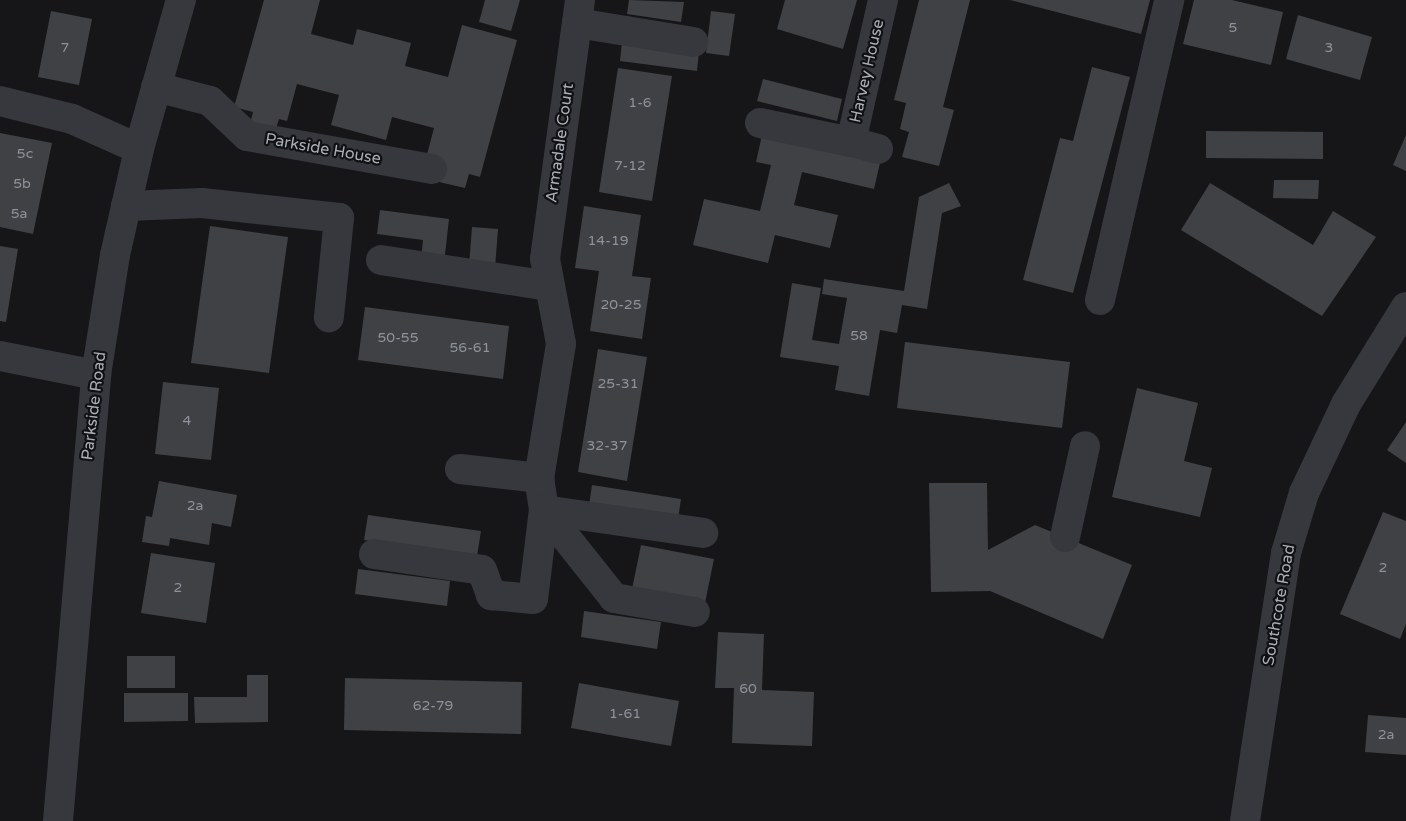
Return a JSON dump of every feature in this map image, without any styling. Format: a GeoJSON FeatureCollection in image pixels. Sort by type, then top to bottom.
{"type":"FeatureCollection","features":[{"type":"Feature","properties":{"kind":"street","name":"Parkside Road"},"geometry":{"type":"LineString","coordinates":[[58,821],[96,375],[126,206],[139,149],[181,0]]}},
{"type":"Feature","properties":{"kind":"street","name":"Harvey House"},"geometry":{"type":"LineString","coordinates":[[760,123],[865,146],[883,0]]}},
{"type":"Feature","properties":{"kind":"street"},"geometry":{"type":"LineString","coordinates":[[1100,300],[1169,0]]}},
{"type":"Feature","properties":{"kind":"street"},"geometry":{"type":"LineString","coordinates":[[578,11],[693,42]]}},
{"type":"Feature","properties":{"kind":"street","name":"Armadale Court"},"geometry":{"type":"LineString","coordinates":[[544,510],[539,478],[561,344],[544,259],[578,11]]}},
{"type":"Feature","properties":{"kind":"street","name":"Parkside House"},"geometry":{"type":"LineString","coordinates":[[156,87],[210,101],[247,136],[432,169]]}},
{"type":"Feature","properties":{"kind":"street"},"geometry":{"type":"LineString","coordinates":[[0,101],[72,119],[139,149]]}},
{"type":"Feature","properties":{"kind":"street"},"geometry":{"type":"LineString","coordinates":[[126,206],[202,202],[339,218],[329,317]]}},
{"type":"Feature","properties":{"kind":"street"},"geometry":{"type":"LineString","coordinates":[[381,260],[548,286]]}},
{"type":"Feature","properties":{"kind":"street","name":"Southcote Road"},"geometry":{"type":"LineString","coordinates":[[1245,821],[1286,553],[1304,494],[1346,404],[1406,307]]}},
{"type":"Feature","properties":{"kind":"street"},"geometry":{"type":"LineString","coordinates":[[0,356],[96,375]]}},
{"type":"Feature","properties":{"kind":"street"},"geometry":{"type":"LineString","coordinates":[[1065,537],[1085,446]]}},
{"type":"Feature","properties":{"kind":"street"},"geometry":{"type":"LineString","coordinates":[[460,469],[539,478]]}},
{"type":"Feature","properties":{"kind":"street"},"geometry":{"type":"LineString","coordinates":[[544,510],[704,533]]}},
{"type":"Feature","properties":{"kind":"street"},"geometry":{"type":"LineString","coordinates":[[374,554],[482,570],[491,595],[533,599],[544,510]]}},
{"type":"Feature","properties":{"kind":"street"},"geometry":{"type":"LineString","coordinates":[[544,510],[614,598],[695,612]]}},
{"type":"Feature","properties":{"kind":"building"},"geometry":{"type":"Polygon","coordinates":[[[264,0],[320,0],[311,34],[353,45],[357,29],[411,43],[405,66],[448,77],[462,25],[517,40],[480,177],[469,174],[465,188],[439,182],[425,162],[434,128],[392,117],[386,140],[331,125],[339,95],[297,84],[287,121],[279,119],[275,131],[250,124],[253,112],[234,107],[264,0]]]}},
{"type":"Feature","properties":{"kind":"building"},"geometry":{"type":"Polygon","coordinates":[[[485,0],[520,0],[511,31],[479,22],[485,0]]]}},
{"type":"Feature","properties":{"kind":"building"},"geometry":{"type":"Polygon","coordinates":[[[629,0],[684,2],[681,22],[627,14],[629,0]]]}},
{"type":"Feature","properties":{"kind":"building"},"geometry":{"type":"Polygon","coordinates":[[[785,0],[857,0],[843,49],[777,29],[785,0]]]}},
{"type":"Feature","properties":{"kind":"building"},"geometry":{"type":"Polygon","coordinates":[[[919,0],[970,0],[943,107],[954,110],[939,166],[902,157],[909,132],[900,129],[906,103],[894,100],[919,0]]]}},
{"type":"Feature","properties":{"kind":"building"},"geometry":{"type":"Polygon","coordinates":[[[1010,0],[1150,0],[1141,34],[1010,0]]]}},
{"type":"Feature","properties":{"kind":"building"},"geometry":{"type":"Polygon","coordinates":[[[1194,0],[1232,0],[1283,12],[1271,65],[1183,44],[1194,0]]]}},
{"type":"Feature","properties":{"kind":"building"},"geometry":{"type":"Polygon","coordinates":[[[51,11],[92,19],[79,85],[38,77],[51,11]]]}},
{"type":"Feature","properties":{"kind":"building"},"geometry":{"type":"Polygon","coordinates":[[[711,11],[735,14],[729,56],[706,53],[711,11]]]}},
{"type":"Feature","properties":{"kind":"building"},"geometry":{"type":"Polygon","coordinates":[[[1298,15],[1372,37],[1360,80],[1286,59],[1298,15]]]}},
{"type":"Feature","properties":{"kind":"building"},"geometry":{"type":"Polygon","coordinates":[[[622,42],[699,52],[697,71],[620,61],[622,42]]]}},
{"type":"Feature","properties":{"kind":"building"},"geometry":{"type":"Polygon","coordinates":[[[1092,67],[1130,77],[1073,293],[1023,280],[1060,138],[1073,141],[1092,67]]]}},
{"type":"Feature","properties":{"kind":"building"},"geometry":{"type":"Polygon","coordinates":[[[618,68],[672,76],[652,201],[599,192],[618,68]]]}},
{"type":"Feature","properties":{"kind":"building"},"geometry":{"type":"Polygon","coordinates":[[[763,79],[842,99],[837,121],[757,101],[763,79]]]}},
{"type":"Feature","properties":{"kind":"building"},"geometry":{"type":"Polygon","coordinates":[[[1206,131],[1323,132],[1323,159],[1206,158],[1206,131]]]}},
{"type":"Feature","properties":{"kind":"building"},"geometry":{"type":"Polygon","coordinates":[[[0,133],[52,143],[33,234],[0,227],[0,133]]]}},
{"type":"Feature","properties":{"kind":"building"},"geometry":{"type":"Polygon","coordinates":[[[762,135],[880,163],[874,189],[802,172],[794,205],[838,215],[830,248],[775,235],[768,263],[693,245],[704,199],[760,211],[771,165],[756,162],[762,135]]]}},
{"type":"Feature","properties":{"kind":"building"},"geometry":{"type":"Polygon","coordinates":[[[1406,135],[1406,171],[1393,165],[1406,135]]]}},
{"type":"Feature","properties":{"kind":"building"},"geometry":{"type":"Polygon","coordinates":[[[1274,180],[1319,180],[1318,199],[1273,198],[1274,180]]]}},
{"type":"Feature","properties":{"kind":"building"},"geometry":{"type":"Polygon","coordinates":[[[949,183],[961,206],[942,213],[927,309],[902,305],[897,333],[880,330],[869,396],[835,390],[839,366],[780,357],[792,283],[821,288],[812,340],[839,344],[847,298],[822,294],[824,279],[904,291],[919,197],[949,183]]]}},
{"type":"Feature","properties":{"kind":"building"},"geometry":{"type":"Polygon","coordinates":[[[1210,183],[1313,245],[1333,211],[1376,237],[1322,316],[1181,230],[1210,183]]]}},
{"type":"Feature","properties":{"kind":"building"},"geometry":{"type":"Polygon","coordinates":[[[584,206],[641,215],[632,276],[651,278],[642,339],[590,331],[599,271],[575,268],[584,206]]]}},
{"type":"Feature","properties":{"kind":"building"},"geometry":{"type":"Polygon","coordinates":[[[380,210],[449,219],[444,264],[421,261],[423,240],[377,234],[380,210]]]}},
{"type":"Feature","properties":{"kind":"building"},"geometry":{"type":"Polygon","coordinates":[[[210,226],[288,237],[269,373],[191,363],[210,226]]]}},
{"type":"Feature","properties":{"kind":"building"},"geometry":{"type":"Polygon","coordinates":[[[472,227],[498,229],[495,268],[469,266],[472,227]]]}},
{"type":"Feature","properties":{"kind":"building"},"geometry":{"type":"Polygon","coordinates":[[[0,246],[18,249],[6,322],[0,321],[0,246]]]}},
{"type":"Feature","properties":{"kind":"building"},"geometry":{"type":"Polygon","coordinates":[[[365,307],[509,326],[503,379],[358,360],[365,307]]]}},
{"type":"Feature","properties":{"kind":"building"},"geometry":{"type":"Polygon","coordinates":[[[905,342],[1070,362],[1062,428],[897,408],[905,342]]]}},
{"type":"Feature","properties":{"kind":"building"},"geometry":{"type":"Polygon","coordinates":[[[598,349],[647,357],[627,481],[578,472],[598,349]]]}},
{"type":"Feature","properties":{"kind":"building"},"geometry":{"type":"Polygon","coordinates":[[[163,382],[219,388],[211,460],[155,454],[163,382]]]}},
{"type":"Feature","properties":{"kind":"building"},"geometry":{"type":"Polygon","coordinates":[[[1137,388],[1198,403],[1184,461],[1212,468],[1200,517],[1112,497],[1137,388]]]}},
{"type":"Feature","properties":{"kind":"building"},"geometry":{"type":"Polygon","coordinates":[[[1406,422],[1406,463],[1387,450],[1406,422]]]}},
{"type":"Feature","properties":{"kind":"building"},"geometry":{"type":"Polygon","coordinates":[[[159,481],[237,495],[231,527],[212,523],[209,545],[170,538],[169,546],[142,542],[146,516],[152,517],[159,481]]]}},
{"type":"Feature","properties":{"kind":"building"},"geometry":{"type":"Polygon","coordinates":[[[929,483],[987,483],[988,550],[1035,525],[1132,565],[1103,639],[990,591],[931,592],[929,483]]]}},
{"type":"Feature","properties":{"kind":"building"},"geometry":{"type":"Polygon","coordinates":[[[592,485],[681,499],[678,519],[589,506],[592,485]]]}},
{"type":"Feature","properties":{"kind":"building"},"geometry":{"type":"Polygon","coordinates":[[[1383,512],[1406,521],[1406,624],[1400,639],[1340,614],[1383,512]]]}},
{"type":"Feature","properties":{"kind":"building"},"geometry":{"type":"Polygon","coordinates":[[[368,515],[481,531],[477,556],[364,540],[368,515]]]}},
{"type":"Feature","properties":{"kind":"building"},"geometry":{"type":"Polygon","coordinates":[[[641,545],[714,559],[705,603],[632,589],[641,545]]]}},
{"type":"Feature","properties":{"kind":"building"},"geometry":{"type":"Polygon","coordinates":[[[151,553],[215,563],[206,623],[141,613],[151,553]]]}},
{"type":"Feature","properties":{"kind":"building"},"geometry":{"type":"Polygon","coordinates":[[[358,569],[450,581],[447,606],[355,594],[358,569]]]}},
{"type":"Feature","properties":{"kind":"building"},"geometry":{"type":"Polygon","coordinates":[[[584,611],[661,622],[657,649],[581,637],[584,611]]]}},
{"type":"Feature","properties":{"kind":"building"},"geometry":{"type":"Polygon","coordinates":[[[718,632],[764,634],[762,690],[814,692],[812,746],[732,743],[734,688],[715,688],[718,632]]]}},
{"type":"Feature","properties":{"kind":"building"},"geometry":{"type":"Polygon","coordinates":[[[127,656],[175,656],[175,688],[127,688],[127,656]]]}},
{"type":"Feature","properties":{"kind":"building"},"geometry":{"type":"Polygon","coordinates":[[[247,675],[268,675],[268,722],[195,723],[194,697],[247,697],[247,675]]]}},
{"type":"Feature","properties":{"kind":"building"},"geometry":{"type":"Polygon","coordinates":[[[345,678],[522,682],[521,734],[344,730],[345,678]]]}},
{"type":"Feature","properties":{"kind":"building"},"geometry":{"type":"Polygon","coordinates":[[[579,683],[679,701],[671,746],[571,728],[579,683]]]}},
{"type":"Feature","properties":{"kind":"building"},"geometry":{"type":"Polygon","coordinates":[[[124,693],[188,693],[188,721],[124,722],[124,693]]]}},
{"type":"Feature","properties":{"kind":"building"},"geometry":{"type":"Polygon","coordinates":[[[1368,715],[1406,718],[1406,755],[1365,752],[1368,715]]]}}]}
